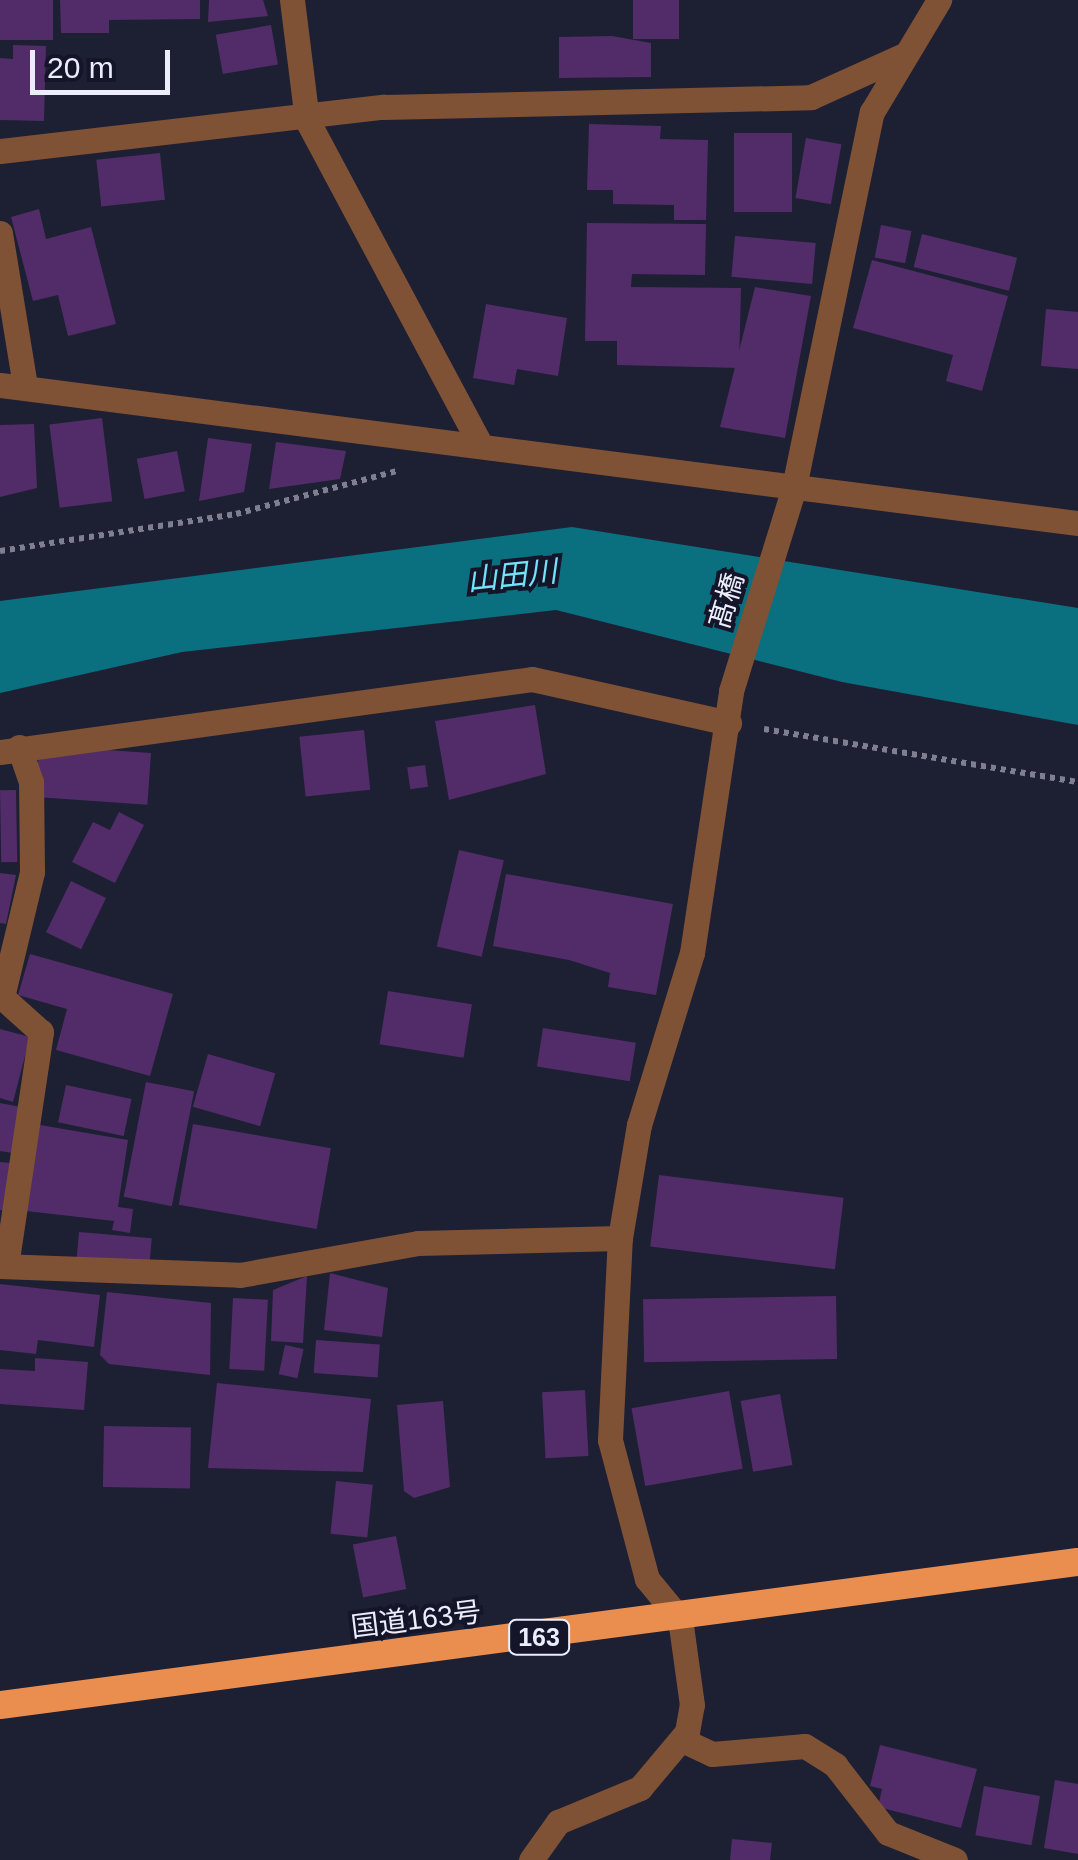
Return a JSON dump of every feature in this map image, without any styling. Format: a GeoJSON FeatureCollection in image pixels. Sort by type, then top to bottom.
{"type":"FeatureCollection","features":[{"type":"Feature","properties":{"kind":"highway","name":"国道163号"},"geometry":{"type":"LineString","coordinates":[[0,1705],[680,1619],[1078,1562]]}},
{"type":"Feature","properties":{"kind":"street"},"geometry":{"type":"LineString","coordinates":[[292,0],[307,120],[480,444]]}},
{"type":"Feature","properties":{"kind":"street","name":"髙橋"},"geometry":{"type":"LineString","coordinates":[[680,1619],[647,1579],[610,1440],[620,1238],[639,1126],[692,953],[731,691],[794,487],[872,112],[902,56],[939,0]]}},
{"type":"Feature","properties":{"kind":"street"},"geometry":{"type":"LineString","coordinates":[[0,151],[307,120],[383,107],[811,97],[902,56]]}},
{"type":"Feature","properties":{"kind":"street"},"geometry":{"type":"LineString","coordinates":[[0,233],[12,385],[1078,523]]}},
{"type":"Feature","properties":{"kind":"street"},"geometry":{"type":"LineString","coordinates":[[620,1238],[418,1242],[240,1275],[3,1266],[40,1032],[2,997],[32,872],[31,782],[10,749],[532,679],[728,723]]}},
{"type":"Feature","properties":{"kind":"street"},"geometry":{"type":"LineString","coordinates":[[531,1860],[558,1822],[640,1788],[682,1740],[692,1705],[680,1619]]}},
{"type":"Feature","properties":{"kind":"street"},"geometry":{"type":"LineString","coordinates":[[682,1740],[712,1754],[805,1746],[835,1765],[888,1833],[956,1860]]}},
{"type":"Feature","properties":{"kind":"path"},"geometry":{"type":"LineString","coordinates":[[0,551],[236,514],[390,476],[450,440]]}},
{"type":"Feature","properties":{"kind":"path"},"geometry":{"type":"LineString","coordinates":[[728,723],[1078,782]]}},
{"type":"Feature","properties":{"kind":"water","name":"山田川"},"geometry":{"type":"Polygon","coordinates":[[[572,527],[1078,608],[1078,725],[842,682],[556,610],[182,652],[0,693],[0,601],[572,527]]]}},
{"type":"Feature","properties":{"kind":"building"},"geometry":{"type":"Polygon","coordinates":[[[0,0],[53,0],[53,40],[0,40],[0,0]]]}},
{"type":"Feature","properties":{"kind":"building"},"geometry":{"type":"Polygon","coordinates":[[[60,0],[200,0],[200,19],[109,20],[109,33],[61,33],[60,0]]]}},
{"type":"Feature","properties":{"kind":"building"},"geometry":{"type":"Polygon","coordinates":[[[209,0],[263,0],[268,16],[208,22],[209,0]]]}},
{"type":"Feature","properties":{"kind":"building"},"geometry":{"type":"Polygon","coordinates":[[[633,0],[679,0],[679,39],[633,39],[633,0]]]}},
{"type":"Feature","properties":{"kind":"building"},"geometry":{"type":"Polygon","coordinates":[[[271,25],[278,64],[223,74],[216,35],[271,25]]]}},
{"type":"Feature","properties":{"kind":"building"},"geometry":{"type":"Polygon","coordinates":[[[612,36],[651,43],[651,77],[559,78],[559,37],[612,36]]]}},
{"type":"Feature","properties":{"kind":"building"},"geometry":{"type":"Polygon","coordinates":[[[13,45],[46,46],[44,121],[0,120],[0,58],[13,59],[13,45]]]}},
{"type":"Feature","properties":{"kind":"building"},"geometry":{"type":"Polygon","coordinates":[[[589,124],[661,126],[660,139],[708,140],[706,220],[674,220],[674,205],[613,204],[613,190],[587,190],[589,124]]]}},
{"type":"Feature","properties":{"kind":"building"},"geometry":{"type":"Polygon","coordinates":[[[734,133],[792,133],[792,212],[734,212],[734,133]]]}},
{"type":"Feature","properties":{"kind":"building"},"geometry":{"type":"Polygon","coordinates":[[[806,138],[841,144],[831,204],[795,198],[806,138]]]}},
{"type":"Feature","properties":{"kind":"building"},"geometry":{"type":"Polygon","coordinates":[[[160,153],[165,200],[101,206],[96,160],[160,153]]]}},
{"type":"Feature","properties":{"kind":"building"},"geometry":{"type":"Polygon","coordinates":[[[39,209],[46,239],[91,227],[116,324],[68,336],[58,295],[33,301],[11,217],[39,209]]]}},
{"type":"Feature","properties":{"kind":"building"},"geometry":{"type":"Polygon","coordinates":[[[587,223],[706,224],[705,275],[632,274],[631,287],[741,288],[739,368],[617,365],[617,341],[585,341],[587,223]]]}},
{"type":"Feature","properties":{"kind":"building"},"geometry":{"type":"Polygon","coordinates":[[[881,225],[911,231],[905,263],[875,257],[881,225]]]}},
{"type":"Feature","properties":{"kind":"building"},"geometry":{"type":"Polygon","coordinates":[[[922,234],[1017,258],[1009,291],[914,267],[922,234]]]}},
{"type":"Feature","properties":{"kind":"building"},"geometry":{"type":"Polygon","coordinates":[[[735,236],[816,243],[812,284],[731,277],[735,236]]]}},
{"type":"Feature","properties":{"kind":"building"},"geometry":{"type":"Polygon","coordinates":[[[872,260],[1008,296],[982,391],[946,381],[953,355],[853,328],[872,260]]]}},
{"type":"Feature","properties":{"kind":"building"},"geometry":{"type":"Polygon","coordinates":[[[755,287],[811,296],[785,438],[720,427],[755,287]]]}},
{"type":"Feature","properties":{"kind":"building"},"geometry":{"type":"Polygon","coordinates":[[[486,304],[567,318],[558,376],[517,369],[514,385],[473,378],[486,304]]]}},
{"type":"Feature","properties":{"kind":"building"},"geometry":{"type":"Polygon","coordinates":[[[1046,309],[1078,312],[1078,369],[1041,366],[1046,309]]]}},
{"type":"Feature","properties":{"kind":"building"},"geometry":{"type":"Polygon","coordinates":[[[102,418],[112,501],[60,508],[49,424],[102,418]]]}},
{"type":"Feature","properties":{"kind":"building"},"geometry":{"type":"Polygon","coordinates":[[[34,424],[37,488],[0,497],[0,425],[34,424]]]}},
{"type":"Feature","properties":{"kind":"building"},"geometry":{"type":"Polygon","coordinates":[[[208,438],[252,444],[244,492],[199,501],[208,438]]]}},
{"type":"Feature","properties":{"kind":"building"},"geometry":{"type":"Polygon","coordinates":[[[276,442],[346,451],[340,479],[269,489],[276,442]]]}},
{"type":"Feature","properties":{"kind":"building"},"geometry":{"type":"Polygon","coordinates":[[[177,451],[185,491],[145,499],[137,459],[177,451]]]}},
{"type":"Feature","properties":{"kind":"building"},"geometry":{"type":"Polygon","coordinates":[[[535,705],[546,774],[449,800],[435,721],[535,705]]]}},
{"type":"Feature","properties":{"kind":"building"},"geometry":{"type":"Polygon","coordinates":[[[364,730],[370,790],[306,796],[299,737],[364,730]]]}},
{"type":"Feature","properties":{"kind":"building"},"geometry":{"type":"Polygon","coordinates":[[[39,745],[151,753],[147,805],[36,797],[39,745]]]}},
{"type":"Feature","properties":{"kind":"building"},"geometry":{"type":"Polygon","coordinates":[[[425,765],[428,787],[410,789],[407,768],[425,765]]]}},
{"type":"Feature","properties":{"kind":"building"},"geometry":{"type":"Polygon","coordinates":[[[0,790],[16,790],[17,862],[1,862],[0,790]]]}},
{"type":"Feature","properties":{"kind":"building"},"geometry":{"type":"Polygon","coordinates":[[[119,812],[144,825],[115,883],[72,862],[93,822],[110,830],[119,812]]]}},
{"type":"Feature","properties":{"kind":"building"},"geometry":{"type":"Polygon","coordinates":[[[459,850],[504,860],[482,957],[437,946],[459,850]]]}},
{"type":"Feature","properties":{"kind":"building"},"geometry":{"type":"Polygon","coordinates":[[[0,873],[16,875],[6,924],[0,923],[0,873]]]}},
{"type":"Feature","properties":{"kind":"building"},"geometry":{"type":"Polygon","coordinates":[[[506,874],[673,904],[656,995],[608,987],[610,973],[569,960],[493,946],[506,874]]]}},
{"type":"Feature","properties":{"kind":"building"},"geometry":{"type":"Polygon","coordinates":[[[71,881],[106,898],[81,949],[46,932],[71,881]]]}},
{"type":"Feature","properties":{"kind":"building"},"geometry":{"type":"Polygon","coordinates":[[[30,954],[173,994],[150,1076],[56,1050],[67,1009],[18,995],[30,954]]]}},
{"type":"Feature","properties":{"kind":"building"},"geometry":{"type":"Polygon","coordinates":[[[388,991],[472,1004],[464,1058],[380,1044],[388,991]]]}},
{"type":"Feature","properties":{"kind":"building"},"geometry":{"type":"Polygon","coordinates":[[[543,1028],[636,1043],[630,1081],[537,1067],[543,1028]]]}},
{"type":"Feature","properties":{"kind":"building"},"geometry":{"type":"Polygon","coordinates":[[[0,1029],[30,1037],[13,1102],[0,1098],[0,1029]]]}},
{"type":"Feature","properties":{"kind":"building"},"geometry":{"type":"Polygon","coordinates":[[[208,1054],[275,1073],[260,1126],[193,1107],[208,1054]]]}},
{"type":"Feature","properties":{"kind":"building"},"geometry":{"type":"Polygon","coordinates":[[[146,1082],[194,1091],[172,1206],[124,1197],[146,1082]]]}},
{"type":"Feature","properties":{"kind":"building"},"geometry":{"type":"Polygon","coordinates":[[[66,1085],[132,1099],[124,1136],[58,1122],[66,1085]]]}},
{"type":"Feature","properties":{"kind":"building"},"geometry":{"type":"Polygon","coordinates":[[[0,1103],[21,1107],[13,1153],[0,1151],[0,1103]]]}},
{"type":"Feature","properties":{"kind":"building"},"geometry":{"type":"Polygon","coordinates":[[[193,1124],[331,1148],[317,1229],[179,1205],[193,1124]]]}},
{"type":"Feature","properties":{"kind":"building"},"geometry":{"type":"Polygon","coordinates":[[[40,1125],[128,1140],[118,1207],[133,1209],[130,1233],[112,1230],[114,1221],[26,1211],[40,1125]]]}},
{"type":"Feature","properties":{"kind":"building"},"geometry":{"type":"Polygon","coordinates":[[[0,1162],[11,1163],[4,1211],[0,1210],[0,1162]]]}},
{"type":"Feature","properties":{"kind":"building"},"geometry":{"type":"Polygon","coordinates":[[[659,1175],[844,1198],[835,1269],[650,1246],[659,1175]]]}},
{"type":"Feature","properties":{"kind":"building"},"geometry":{"type":"Polygon","coordinates":[[[79,1232],[152,1238],[149,1267],[76,1261],[79,1232]]]}},
{"type":"Feature","properties":{"kind":"building"},"geometry":{"type":"Polygon","coordinates":[[[330,1273],[388,1288],[382,1337],[324,1330],[330,1273]]]}},
{"type":"Feature","properties":{"kind":"building"},"geometry":{"type":"Polygon","coordinates":[[[307,1276],[303,1343],[271,1341],[273,1290],[307,1276]]]}},
{"type":"Feature","properties":{"kind":"building"},"geometry":{"type":"Polygon","coordinates":[[[0,1284],[100,1295],[94,1347],[38,1340],[36,1354],[0,1350],[0,1284]]]}},
{"type":"Feature","properties":{"kind":"building"},"geometry":{"type":"Polygon","coordinates":[[[107,1292],[211,1303],[210,1375],[109,1364],[100,1355],[107,1292]]]}},
{"type":"Feature","properties":{"kind":"building"},"geometry":{"type":"Polygon","coordinates":[[[836,1296],[837,1359],[644,1362],[643,1299],[836,1296]]]}},
{"type":"Feature","properties":{"kind":"building"},"geometry":{"type":"Polygon","coordinates":[[[233,1298],[268,1300],[264,1371],[229,1369],[233,1298]]]}},
{"type":"Feature","properties":{"kind":"building"},"geometry":{"type":"Polygon","coordinates":[[[316,1340],[380,1344],[378,1377],[314,1373],[316,1340]]]}},
{"type":"Feature","properties":{"kind":"building"},"geometry":{"type":"Polygon","coordinates":[[[285,1345],[304,1349],[297,1378],[279,1374],[285,1345]]]}},
{"type":"Feature","properties":{"kind":"building"},"geometry":{"type":"Polygon","coordinates":[[[35,1358],[88,1362],[84,1410],[0,1404],[0,1369],[35,1371],[35,1358]]]}},
{"type":"Feature","properties":{"kind":"building"},"geometry":{"type":"Polygon","coordinates":[[[217,1383],[371,1399],[363,1472],[208,1468],[217,1383]]]}},
{"type":"Feature","properties":{"kind":"building"},"geometry":{"type":"Polygon","coordinates":[[[585,1390],[588,1456],[546,1458],[542,1392],[585,1390]]]}},
{"type":"Feature","properties":{"kind":"building"},"geometry":{"type":"Polygon","coordinates":[[[729,1391],[743,1469],[645,1486],[632,1408],[729,1391]]]}},
{"type":"Feature","properties":{"kind":"building"},"geometry":{"type":"Polygon","coordinates":[[[780,1394],[793,1465],[753,1472],[741,1401],[780,1394]]]}},
{"type":"Feature","properties":{"kind":"building"},"geometry":{"type":"Polygon","coordinates":[[[443,1401],[450,1487],[414,1498],[404,1491],[397,1405],[443,1401]]]}},
{"type":"Feature","properties":{"kind":"building"},"geometry":{"type":"Polygon","coordinates":[[[104,1426],[191,1428],[190,1489],[103,1487],[104,1426]]]}},
{"type":"Feature","properties":{"kind":"building"},"geometry":{"type":"Polygon","coordinates":[[[336,1481],[373,1485],[367,1538],[330,1534],[336,1481]]]}},
{"type":"Feature","properties":{"kind":"building"},"geometry":{"type":"Polygon","coordinates":[[[396,1536],[406,1589],[363,1597],[353,1544],[396,1536]]]}},
{"type":"Feature","properties":{"kind":"building"},"geometry":{"type":"Polygon","coordinates":[[[880,1745],[977,1769],[961,1828],[878,1807],[882,1789],[870,1786],[880,1745]]]}},
{"type":"Feature","properties":{"kind":"building"},"geometry":{"type":"Polygon","coordinates":[[[1055,1780],[1078,1784],[1078,1854],[1044,1848],[1055,1780]]]}},
{"type":"Feature","properties":{"kind":"building"},"geometry":{"type":"Polygon","coordinates":[[[984,1786],[1040,1796],[1031,1845],[975,1835],[984,1786]]]}},
{"type":"Feature","properties":{"kind":"building"},"geometry":{"type":"Polygon","coordinates":[[[732,1839],[772,1843],[770,1860],[730,1860],[732,1839]]]}}]}
